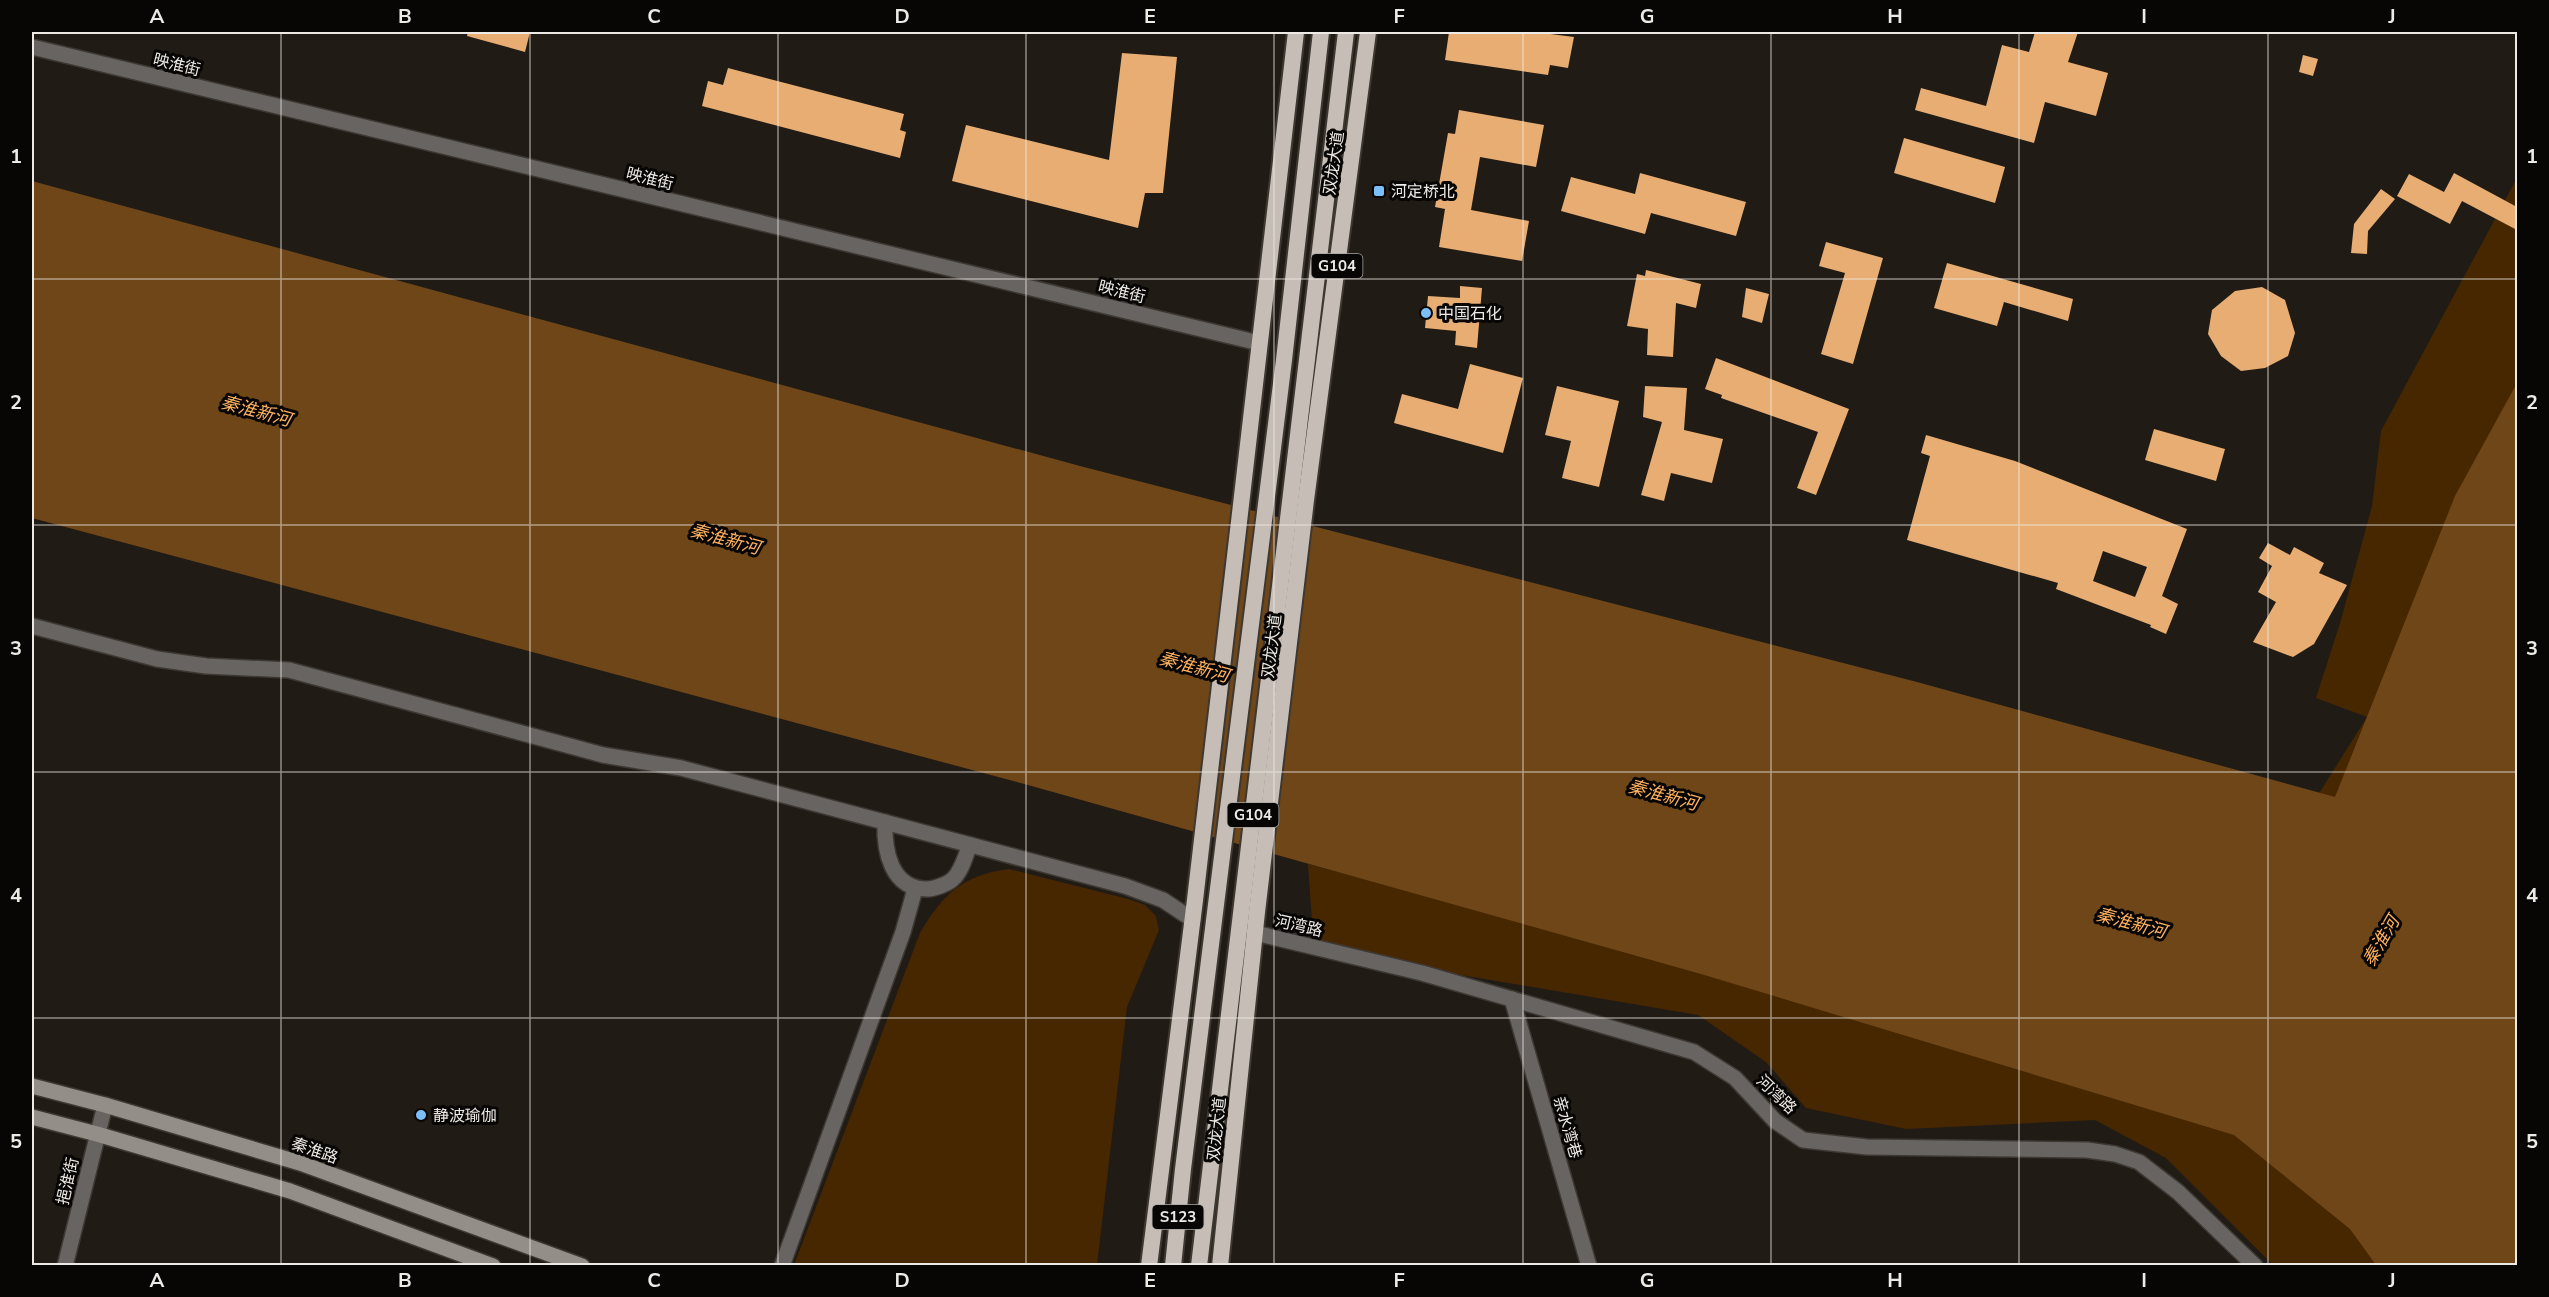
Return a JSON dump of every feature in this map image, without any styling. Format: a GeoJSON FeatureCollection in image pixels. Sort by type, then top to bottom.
{"type":"FeatureCollection","features":[{"type":"Feature","properties":{"kind":"highway","name":"G104"},"geometry":{"type":"LineString","coordinates":[[1149,1266],[1193,920],[1296,32]]}},
{"type":"Feature","properties":{"kind":"highway","name":"G104"},"geometry":{"type":"LineString","coordinates":[[1183,1169],[1284,360],[1321,32]]}},
{"type":"Feature","properties":{"kind":"highway","name":"G104"},"geometry":{"type":"LineString","coordinates":[[1199,1266],[1346,32]]}},
{"type":"Feature","properties":{"kind":"highway","name":"双龙大道"},"geometry":{"type":"LineString","coordinates":[[1220,1266],[1257,912],[1306,500],[1368,32]]}},
{"type":"Feature","properties":{"kind":"highway","name":"S123"},"geometry":{"type":"LineString","coordinates":[[1173,1266],[1183,1169]]}},
{"type":"Feature","properties":{"kind":"main road","name":"秦淮路"},"geometry":{"type":"LineString","coordinates":[[32,1086],[105,1105],[300,1163],[582,1266]]}},
{"type":"Feature","properties":{"kind":"main road"},"geometry":{"type":"LineString","coordinates":[[32,1117],[290,1191],[493,1266]]}},
{"type":"Feature","properties":{"kind":"street","name":"映淮街"},"geometry":{"type":"LineString","coordinates":[[32,47],[1259,343]]}},
{"type":"Feature","properties":{"kind":"street"},"geometry":{"type":"LineString","coordinates":[[32,626],[157,659],[206,666],[289,670],[603,755],[681,768],[1125,886],[1163,900],[1193,920]]}},
{"type":"Feature","properties":{"kind":"street"},"geometry":{"type":"LineString","coordinates":[[885,822],[884,844],[890,866],[901,880],[915,889],[932,889],[952,880],[962,866],[970,845]]}},
{"type":"Feature","properties":{"kind":"street"},"geometry":{"type":"LineString","coordinates":[[782,1266],[903,932],[915,889]]}},
{"type":"Feature","properties":{"kind":"street","name":"河湾路"},"geometry":{"type":"LineString","coordinates":[[1255,933],[1422,973],[1694,1052],[1735,1078],[1775,1121],[1803,1140],[1867,1147],[2087,1150],[2115,1154],[2139,1162],[2178,1192],[2255,1266]]}},
{"type":"Feature","properties":{"kind":"street","name":"亲水湾巷"},"geometry":{"type":"LineString","coordinates":[[1512,999],[1589,1266]]}},
{"type":"Feature","properties":{"kind":"street","name":"挹淮街"},"geometry":{"type":"LineString","coordinates":[[65,1266],[105,1105]]}},
{"type":"Feature","properties":{"kind":"shaded area"},"geometry":{"type":"Polygon","coordinates":[[[2517,178],[2517,1265],[2273,1265],[2166,1158],[2095,1120],[1906,1129],[1806,1108],[1766,1062],[1698,1015],[1314,950],[1308,864],[2121,1080],[2199,984],[2367,717],[2316,698],[2341,620],[2372,506],[2381,431],[2517,178]]]}},
{"type":"Feature","properties":{"kind":"shaded area"},"geometry":{"type":"Polygon","coordinates":[[[1009,869],[1128,899],[1145,905],[1156,916],[1159,930],[1127,1007],[1097,1265],[794,1265],[920,933],[937,907],[956,889],[979,876],[1009,869]]]}},
{"type":"Feature","properties":{"kind":"water"},"geometry":{"type":"Polygon","coordinates":[[[32,181],[1080,466],[1917,682],[2335,797],[2455,496],[2517,383],[2517,1265],[2376,1265],[2350,1229],[2234,1135],[1701,974],[1028,785],[32,518],[32,181]]]}},
{"type":"Feature","properties":{"kind":"building"},"geometry":{"type":"Polygon","coordinates":[[[468,32],[530,32],[525,52],[467,36],[468,32]]]}},
{"type":"Feature","properties":{"kind":"building"},"geometry":{"type":"Polygon","coordinates":[[[1449,32],[1535,32],[1574,37],[1568,68],[1550,65],[1548,75],[1445,60],[1449,32]]]}},
{"type":"Feature","properties":{"kind":"building"},"geometry":{"type":"Polygon","coordinates":[[[2035,32],[2078,32],[2068,62],[2108,73],[2096,116],[2045,102],[2034,143],[1915,110],[1921,88],[1986,106],[2002,45],[2029,52],[2035,32]]]}},
{"type":"Feature","properties":{"kind":"building"},"geometry":{"type":"Polygon","coordinates":[[[1122,53],[1177,57],[1163,193],[1145,193],[1138,228],[952,181],[966,125],[1109,160],[1122,53]]]}},
{"type":"Feature","properties":{"kind":"building"},"geometry":{"type":"Polygon","coordinates":[[[2303,55],[2318,59],[2313,76],[2299,72],[2303,55]]]}},
{"type":"Feature","properties":{"kind":"building"},"geometry":{"type":"Polygon","coordinates":[[[728,68],[904,114],[900,130],[906,132],[900,158],[702,106],[708,81],[723,85],[728,68]]]}},
{"type":"Feature","properties":{"kind":"building"},"geometry":{"type":"Polygon","coordinates":[[[1459,110],[1544,125],[1536,167],[1480,157],[1471,210],[1529,221],[1522,261],[1439,247],[1445,209],[1435,207],[1448,133],[1455,134],[1459,110]]]}},
{"type":"Feature","properties":{"kind":"building"},"geometry":{"type":"Polygon","coordinates":[[[1904,138],[2005,167],[1995,203],[1894,173],[1904,138]]]}},
{"type":"Feature","properties":{"kind":"building"},"geometry":{"type":"Polygon","coordinates":[[[1640,173],[1746,202],[1736,236],[1651,213],[1645,234],[1561,211],[1571,177],[1635,194],[1640,173]]]}},
{"type":"Feature","properties":{"kind":"building"},"geometry":{"type":"Polygon","coordinates":[[[2454,173],[2517,207],[2517,230],[2462,201],[2450,224],[2397,196],[2409,174],[2444,192],[2454,173]]]}},
{"type":"Feature","properties":{"kind":"building"},"geometry":{"type":"Polygon","coordinates":[[[2381,189],[2395,199],[2368,231],[2367,254],[2351,253],[2354,224],[2381,189]]]}},
{"type":"Feature","properties":{"kind":"building"},"geometry":{"type":"Polygon","coordinates":[[[1826,242],[1883,258],[1853,364],[1821,354],[1845,273],[1819,266],[1826,242]]]}},
{"type":"Feature","properties":{"kind":"building"},"geometry":{"type":"Polygon","coordinates":[[[1947,263],[2073,299],[2068,321],[2004,302],[1997,326],[1934,308],[1947,263]]]}},
{"type":"Feature","properties":{"kind":"building"},"geometry":{"type":"Polygon","coordinates":[[[1646,270],[1701,284],[1696,308],[1676,303],[1673,357],[1647,355],[1648,329],[1627,326],[1637,274],[1645,276],[1646,270]]]}},
{"type":"Feature","properties":{"kind":"building"},"geometry":{"type":"Polygon","coordinates":[[[1460,286],[1482,288],[1477,348],[1455,345],[1456,331],[1425,328],[1428,296],[1460,298],[1460,286]]]}},
{"type":"Feature","properties":{"kind":"building"},"geometry":{"type":"Polygon","coordinates":[[[2262,287],[2285,300],[2295,333],[2288,356],[2265,368],[2241,371],[2221,356],[2208,334],[2212,310],[2235,291],[2262,287]]]}},
{"type":"Feature","properties":{"kind":"building"},"geometry":{"type":"Polygon","coordinates":[[[1746,288],[1769,294],[1762,323],[1742,317],[1746,288]]]}},
{"type":"Feature","properties":{"kind":"building"},"geometry":{"type":"Polygon","coordinates":[[[1716,358],[1849,409],[1816,495],[1797,488],[1818,432],[1721,398],[1722,395],[1705,389],[1716,358]]]}},
{"type":"Feature","properties":{"kind":"building"},"geometry":{"type":"Polygon","coordinates":[[[1470,364],[1523,378],[1503,453],[1394,423],[1402,394],[1458,409],[1470,364]]]}},
{"type":"Feature","properties":{"kind":"building"},"geometry":{"type":"Polygon","coordinates":[[[1557,386],[1619,401],[1599,487],[1562,478],[1571,441],[1545,435],[1557,386]]]}},
{"type":"Feature","properties":{"kind":"building"},"geometry":{"type":"Polygon","coordinates":[[[1645,386],[1687,388],[1684,430],[1723,439],[1712,483],[1671,473],[1664,501],[1641,495],[1662,422],[1643,417],[1645,386]]]}},
{"type":"Feature","properties":{"kind":"building"},"geometry":{"type":"Polygon","coordinates":[[[2154,429],[2225,449],[2216,481],[2145,460],[2154,429]]]}},
{"type":"Feature","properties":{"kind":"building"},"geometry":{"type":"Polygon","coordinates":[[[1926,435],[2015,461],[2187,529],[2162,596],[2178,604],[2166,634],[2150,627],[2151,625],[2056,589],[2058,583],[1907,540],[1930,456],[1921,453],[1926,435]],[[2103,551],[2093,581],[2135,597],[2147,567],[2103,551]]]}},
{"type":"Feature","properties":{"kind":"building"},"geometry":{"type":"Polygon","coordinates":[[[2268,543],[2290,555],[2294,547],[2324,563],[2319,573],[2347,585],[2314,644],[2293,657],[2253,642],[2276,602],[2258,592],[2272,566],[2259,558],[2268,543]]]}},
{"type":"Feature","properties":{"kind":"place","name":"河定桥北"},"geometry":{"type":"Point","coordinates":[1379,191]}},
{"type":"Feature","properties":{"kind":"place","name":"中国石化"},"geometry":{"type":"Point","coordinates":[1426,313]}},
{"type":"Feature","properties":{"kind":"place","name":"静波瑜伽"},"geometry":{"type":"Point","coordinates":[421,1115]}},
{"type":"Feature","properties":{"kind":"water label","name":"秦淮新河"},"geometry":{"type":"Point","coordinates":[256,411]}},
{"type":"Feature","properties":{"kind":"water label","name":"秦淮新河"},"geometry":{"type":"Point","coordinates":[725,539]}},
{"type":"Feature","properties":{"kind":"water label","name":"秦淮新河"},"geometry":{"type":"Point","coordinates":[1194,667]}},
{"type":"Feature","properties":{"kind":"water label","name":"秦淮新河"},"geometry":{"type":"Point","coordinates":[1663,795]}},
{"type":"Feature","properties":{"kind":"water label","name":"秦淮新河"},"geometry":{"type":"Point","coordinates":[2131,923]}},
{"type":"Feature","properties":{"kind":"water label","name":"秦淮河"},"geometry":{"type":"Point","coordinates":[2381,941]}}]}
